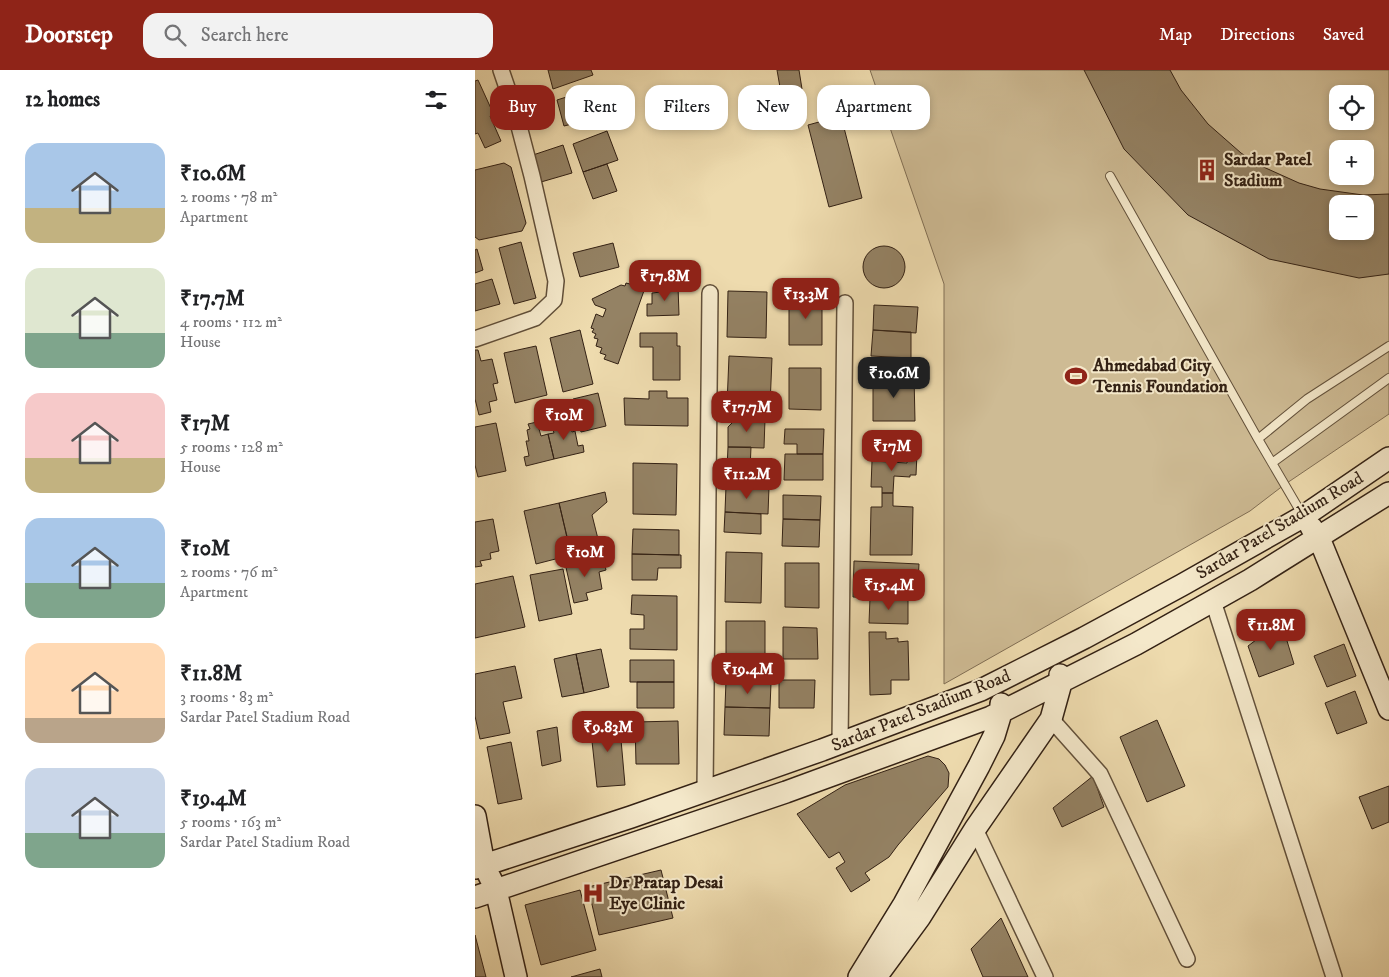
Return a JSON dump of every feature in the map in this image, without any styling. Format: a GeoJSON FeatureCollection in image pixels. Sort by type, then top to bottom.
{"type":"FeatureCollection","features":[{"type":"Feature","properties":{"kind":"street"},"geometry":{"type":"LineString","coordinates":[[475,339],[535,318],[554,300],[556,281],[535,186],[515,111],[501,70]]}},
{"type":"Feature","properties":{"kind":"street"},"geometry":{"type":"LineString","coordinates":[[705,791],[710,293]]}},
{"type":"Feature","properties":{"kind":"street"},"geometry":{"type":"LineString","coordinates":[[840,743],[845,303]]}},
{"type":"Feature","properties":{"kind":"street","name":"Sardar Patel Stadium Road"},"geometry":{"type":"LineString","coordinates":[[480,867],[705,791],[981,690],[1058,652],[1304,516],[1389,458]]}},
{"type":"Feature","properties":{"kind":"street","name":"Sardar Patel Stadium Road"},"geometry":{"type":"LineString","coordinates":[[475,898],[786,792],[1001,713],[1136,644],[1213,601],[1319,538],[1389,493]]}},
{"type":"Feature","properties":{"kind":"street"},"geometry":{"type":"LineString","coordinates":[[1304,516],[1319,538],[1389,709]]}},
{"type":"Feature","properties":{"kind":"street"},"geometry":{"type":"LineString","coordinates":[[1213,601],[1333,977]]}},
{"type":"Feature","properties":{"kind":"street"},"geometry":{"type":"LineString","coordinates":[[876,977],[920,917],[975,829],[1051,719],[1061,683],[1058,652]]}},
{"type":"Feature","properties":{"kind":"street"},"geometry":{"type":"LineString","coordinates":[[859,977],[904,904],[994,736],[1001,713],[1003,680]]}},
{"type":"Feature","properties":{"kind":"street"},"geometry":{"type":"LineString","coordinates":[[1051,719],[1099,774],[1187,958]]}},
{"type":"Feature","properties":{"kind":"street"},"geometry":{"type":"LineString","coordinates":[[963,727],[974,740],[979,766]]}},
{"type":"Feature","properties":{"kind":"street"},"geometry":{"type":"LineString","coordinates":[[475,816],[480,867],[496,890],[516,977]]}},
{"type":"Feature","properties":{"kind":"street"},"geometry":{"type":"LineString","coordinates":[[975,829],[1045,977]]}},
{"type":"Feature","properties":{"kind":"lane"},"geometry":{"type":"LineString","coordinates":[[1110,176],[1257,439],[1304,516]]}},
{"type":"Feature","properties":{"kind":"lane"},"geometry":{"type":"LineString","coordinates":[[1257,439],[1307,399],[1389,346]]}},
{"type":"Feature","properties":{"kind":"lane"},"geometry":{"type":"LineString","coordinates":[[1272,463],[1389,378]]}},
{"type":"Feature","properties":{"kind":"shaded area"},"geometry":{"type":"Polygon","coordinates":[[[870,70],[1389,70],[1389,414],[1284,485],[1250,511],[944,684],[944,284],[891,130],[930,130],[930,85],[875,85],[870,70]]]}},
{"type":"Feature","properties":{"kind":"building"},"geometry":{"type":"Polygon","coordinates":[[[548,70],[591,70],[593,75],[555,88],[555,85],[552,85],[548,70]]]}},
{"type":"Feature","properties":{"kind":"building"},"geometry":{"type":"Polygon","coordinates":[[[777,70],[799,70],[801,85],[780,85],[777,70]]]}},
{"type":"Feature","properties":{"kind":"building","name":"Sardar Patel Stadium"},"geometry":{"type":"Polygon","coordinates":[[[1084,70],[1170,70],[1181,90],[1208,124],[1241,153],[1259,165],[1299,183],[1320,189],[1363,195],[1389,194],[1389,274],[1359,278],[1269,259],[1188,215],[1124,149],[1084,70]]]}},
{"type":"Feature","properties":{"kind":"building"},"geometry":{"type":"Polygon","coordinates":[[[478,80],[490,106],[490,130],[496,130],[501,141],[485,148],[478,133],[475,134],[475,81],[478,80]]]}},
{"type":"Feature","properties":{"kind":"building"},"geometry":{"type":"Polygon","coordinates":[[[565,97],[565,126],[564,126],[557,100],[565,97]]]}},
{"type":"Feature","properties":{"kind":"building"},"geometry":{"type":"Polygon","coordinates":[[[817,123],[817,130],[845,130],[862,198],[829,207],[808,125],[817,123]]]}},
{"type":"Feature","properties":{"kind":"building"},"geometry":{"type":"Polygon","coordinates":[[[607,131],[618,160],[583,172],[573,144],[607,131]]]}},
{"type":"Feature","properties":{"kind":"building"},"geometry":{"type":"Polygon","coordinates":[[[563,145],[572,173],[541,182],[533,155],[563,145]]]}},
{"type":"Feature","properties":{"kind":"building"},"geometry":{"type":"Polygon","coordinates":[[[504,163],[511,167],[526,223],[522,231],[479,240],[475,237],[475,170],[504,163]]]}},
{"type":"Feature","properties":{"kind":"building"},"geometry":{"type":"Polygon","coordinates":[[[607,164],[617,191],[593,199],[583,172],[607,164]]]}},
{"type":"Feature","properties":{"kind":"building"},"geometry":{"type":"Polygon","coordinates":[[[521,242],[536,298],[514,304],[499,248],[521,242]]]}},
{"type":"Feature","properties":{"kind":"building"},"geometry":{"type":"Polygon","coordinates":[[[613,243],[619,267],[580,277],[573,253],[613,243]]]}},
{"type":"Feature","properties":{"kind":"building"},"geometry":{"type":"Polygon","coordinates":[[[888,246],[896,249],[902,255],[905,267],[902,279],[896,285],[880,288],[872,285],[866,279],[863,263],[866,255],[872,249],[888,246]]]}},
{"type":"Feature","properties":{"kind":"building"},"geometry":{"type":"Polygon","coordinates":[[[477,249],[483,270],[475,273],[475,250],[477,249]]]}},
{"type":"Feature","properties":{"kind":"building"},"geometry":{"type":"Polygon","coordinates":[[[492,279],[500,304],[475,311],[475,284],[492,279]]]}},
{"type":"Feature","properties":{"kind":"building"},"geometry":{"type":"Polygon","coordinates":[[[635,281],[646,285],[618,364],[604,359],[606,355],[600,353],[602,348],[596,346],[598,339],[594,338],[596,334],[592,332],[594,329],[591,328],[596,314],[603,317],[606,309],[595,305],[592,299],[621,285],[625,286],[626,283],[634,285],[635,281]]]}},
{"type":"Feature","properties":{"kind":"building"},"geometry":{"type":"Polygon","coordinates":[[[660,286],[678,286],[679,315],[647,316],[647,304],[652,304],[652,293],[661,292],[660,286]]]}},
{"type":"Feature","properties":{"kind":"building"},"geometry":{"type":"Polygon","coordinates":[[[728,291],[767,292],[766,338],[727,337],[728,291]]]}},
{"type":"Feature","properties":{"kind":"building"},"geometry":{"type":"Polygon","coordinates":[[[789,295],[822,295],[822,345],[789,345],[789,295]]]}},
{"type":"Feature","properties":{"kind":"building"},"geometry":{"type":"Polygon","coordinates":[[[874,305],[918,307],[916,333],[873,330],[874,305]]]}},
{"type":"Feature","properties":{"kind":"building"},"geometry":{"type":"Polygon","coordinates":[[[580,330],[593,384],[563,392],[550,338],[580,330]]]}},
{"type":"Feature","properties":{"kind":"building"},"geometry":{"type":"Polygon","coordinates":[[[873,330],[911,332],[911,358],[871,356],[873,330]]]}},
{"type":"Feature","properties":{"kind":"building"},"geometry":{"type":"Polygon","coordinates":[[[640,333],[677,333],[677,346],[680,346],[680,380],[653,380],[653,347],[640,347],[640,333]]]}},
{"type":"Feature","properties":{"kind":"building"},"geometry":{"type":"Polygon","coordinates":[[[536,346],[547,395],[515,403],[504,353],[536,346]]]}},
{"type":"Feature","properties":{"kind":"building"},"geometry":{"type":"Polygon","coordinates":[[[475,350],[478,350],[481,361],[492,359],[498,383],[493,384],[497,400],[489,402],[491,412],[479,415],[475,399],[475,350]]]}},
{"type":"Feature","properties":{"kind":"building"},"geometry":{"type":"Polygon","coordinates":[[[729,356],[772,358],[770,406],[727,405],[729,356]]]}},
{"type":"Feature","properties":{"kind":"building"},"geometry":{"type":"Polygon","coordinates":[[[789,368],[821,368],[821,410],[789,409],[789,368]]]}},
{"type":"Feature","properties":{"kind":"building"},"geometry":{"type":"Polygon","coordinates":[[[873,376],[914,376],[915,421],[873,421],[873,376]]]}},
{"type":"Feature","properties":{"kind":"building"},"geometry":{"type":"Polygon","coordinates":[[[649,391],[667,391],[667,398],[688,398],[688,426],[625,425],[624,398],[649,399],[649,391]]]}},
{"type":"Feature","properties":{"kind":"building"},"geometry":{"type":"Polygon","coordinates":[[[598,393],[606,426],[581,432],[573,399],[598,393]]]}},
{"type":"Feature","properties":{"kind":"building"},"geometry":{"type":"Polygon","coordinates":[[[737,418],[765,419],[764,448],[728,447],[728,427],[737,418]]]}},
{"type":"Feature","properties":{"kind":"building"},"geometry":{"type":"Polygon","coordinates":[[[537,422],[541,436],[548,434],[554,459],[526,466],[524,457],[529,456],[526,441],[529,441],[527,430],[530,429],[528,424],[537,422]]]}},
{"type":"Feature","properties":{"kind":"building"},"geometry":{"type":"Polygon","coordinates":[[[569,422],[572,432],[575,431],[578,446],[583,445],[584,452],[554,459],[548,434],[554,433],[552,426],[569,422]]]}},
{"type":"Feature","properties":{"kind":"building"},"geometry":{"type":"Polygon","coordinates":[[[496,423],[506,471],[478,477],[475,465],[475,427],[496,423]]]}},
{"type":"Feature","properties":{"kind":"building"},"geometry":{"type":"Polygon","coordinates":[[[785,429],[824,429],[823,454],[797,454],[797,444],[784,444],[785,429]]]}},
{"type":"Feature","properties":{"kind":"building"},"geometry":{"type":"Polygon","coordinates":[[[728,447],[751,447],[750,470],[727,469],[728,447]]]}},
{"type":"Feature","properties":{"kind":"building"},"geometry":{"type":"Polygon","coordinates":[[[908,453],[917,453],[916,475],[910,475],[910,477],[894,476],[893,493],[882,493],[882,487],[871,487],[872,461],[907,463],[908,453]]]}},
{"type":"Feature","properties":{"kind":"building"},"geometry":{"type":"Polygon","coordinates":[[[785,454],[823,454],[823,480],[784,480],[785,454]]]}},
{"type":"Feature","properties":{"kind":"building"},"geometry":{"type":"Polygon","coordinates":[[[633,463],[677,464],[676,515],[633,514],[633,463]]]}},
{"type":"Feature","properties":{"kind":"building"},"geometry":{"type":"Polygon","coordinates":[[[726,486],[769,487],[768,514],[725,512],[726,486]]]}},
{"type":"Feature","properties":{"kind":"building"},"geometry":{"type":"Polygon","coordinates":[[[605,492],[607,502],[592,515],[599,543],[570,549],[559,503],[605,492]]]}},
{"type":"Feature","properties":{"kind":"building"},"geometry":{"type":"Polygon","coordinates":[[[882,493],[893,493],[893,506],[913,507],[912,555],[870,555],[871,507],[882,507],[882,493]]]}},
{"type":"Feature","properties":{"kind":"building"},"geometry":{"type":"Polygon","coordinates":[[[783,495],[821,496],[820,520],[783,519],[783,495]]]}},
{"type":"Feature","properties":{"kind":"building"},"geometry":{"type":"Polygon","coordinates":[[[559,503],[571,555],[536,564],[524,511],[559,503]]]}},
{"type":"Feature","properties":{"kind":"building"},"geometry":{"type":"Polygon","coordinates":[[[725,512],[761,514],[761,534],[724,532],[725,512]]]}},
{"type":"Feature","properties":{"kind":"building"},"geometry":{"type":"Polygon","coordinates":[[[493,519],[499,551],[490,553],[491,559],[480,561],[482,566],[475,567],[475,522],[493,519]]]}},
{"type":"Feature","properties":{"kind":"building"},"geometry":{"type":"Polygon","coordinates":[[[783,519],[820,520],[819,547],[782,546],[783,519]]]}},
{"type":"Feature","properties":{"kind":"building"},"geometry":{"type":"Polygon","coordinates":[[[633,529],[679,530],[679,555],[632,554],[633,529]]]}},
{"type":"Feature","properties":{"kind":"building"},"geometry":{"type":"Polygon","coordinates":[[[726,552],[762,553],[761,603],[725,602],[726,552]]]}},
{"type":"Feature","properties":{"kind":"building"},"geometry":{"type":"Polygon","coordinates":[[[632,554],[681,555],[681,568],[658,568],[657,580],[632,580],[632,554]]]}},
{"type":"Feature","properties":{"kind":"building"},"geometry":{"type":"Polygon","coordinates":[[[603,558],[606,570],[599,572],[602,589],[586,593],[588,600],[574,603],[565,563],[575,561],[575,565],[603,558]]]}},
{"type":"Feature","properties":{"kind":"building"},"geometry":{"type":"Polygon","coordinates":[[[854,561],[919,564],[917,599],[853,597],[854,561]]]}},
{"type":"Feature","properties":{"kind":"building"},"geometry":{"type":"Polygon","coordinates":[[[785,563],[819,563],[819,608],[785,607],[785,563]]]}},
{"type":"Feature","properties":{"kind":"building"},"geometry":{"type":"Polygon","coordinates":[[[563,569],[572,614],[539,621],[530,575],[563,569]]]}},
{"type":"Feature","properties":{"kind":"building"},"geometry":{"type":"Polygon","coordinates":[[[513,576],[525,627],[475,638],[475,584],[513,576]]]}},
{"type":"Feature","properties":{"kind":"building"},"geometry":{"type":"Polygon","coordinates":[[[632,595],[677,596],[677,650],[630,649],[630,629],[644,629],[644,615],[631,614],[632,595]]]}},
{"type":"Feature","properties":{"kind":"building"},"geometry":{"type":"Polygon","coordinates":[[[870,598],[908,599],[908,624],[869,623],[870,598]]]}},
{"type":"Feature","properties":{"kind":"building"},"geometry":{"type":"Polygon","coordinates":[[[726,621],[765,621],[765,656],[726,656],[726,621]]]}},
{"type":"Feature","properties":{"kind":"building"},"geometry":{"type":"Polygon","coordinates":[[[1281,621],[1294,664],[1259,677],[1248,646],[1281,621]]]}},
{"type":"Feature","properties":{"kind":"building"},"geometry":{"type":"Polygon","coordinates":[[[783,627],[817,628],[818,659],[783,659],[783,627]]]}},
{"type":"Feature","properties":{"kind":"building"},"geometry":{"type":"Polygon","coordinates":[[[869,632],[886,632],[886,639],[898,638],[898,642],[908,641],[909,680],[891,680],[891,694],[870,695],[869,632]]]}},
{"type":"Feature","properties":{"kind":"building"},"geometry":{"type":"Polygon","coordinates":[[[1344,644],[1356,676],[1327,687],[1314,656],[1344,644]]]}},
{"type":"Feature","properties":{"kind":"building"},"geometry":{"type":"Polygon","coordinates":[[[601,649],[609,687],[584,693],[576,654],[601,649]]]}},
{"type":"Feature","properties":{"kind":"building"},"geometry":{"type":"Polygon","coordinates":[[[576,654],[584,693],[562,697],[554,659],[576,654]]]}},
{"type":"Feature","properties":{"kind":"building"},"geometry":{"type":"Polygon","coordinates":[[[630,660],[674,660],[674,682],[630,682],[630,660]]]}},
{"type":"Feature","properties":{"kind":"building"},"geometry":{"type":"Polygon","coordinates":[[[515,666],[522,698],[503,702],[510,733],[480,739],[475,716],[475,674],[515,666]]]}},
{"type":"Feature","properties":{"kind":"building"},"geometry":{"type":"Polygon","coordinates":[[[779,680],[815,680],[814,708],[779,708],[779,680]]]}},
{"type":"Feature","properties":{"kind":"building"},"geometry":{"type":"Polygon","coordinates":[[[726,681],[771,683],[770,708],[725,707],[726,681]]]}},
{"type":"Feature","properties":{"kind":"building"},"geometry":{"type":"Polygon","coordinates":[[[637,682],[674,682],[674,708],[637,708],[637,682]]]}},
{"type":"Feature","properties":{"kind":"building"},"geometry":{"type":"Polygon","coordinates":[[[1355,691],[1367,723],[1337,734],[1325,703],[1355,691]]]}},
{"type":"Feature","properties":{"kind":"building"},"geometry":{"type":"Polygon","coordinates":[[[725,707],[770,708],[769,736],[724,735],[725,707]]]}},
{"type":"Feature","properties":{"kind":"building"},"geometry":{"type":"Polygon","coordinates":[[[619,717],[625,785],[597,787],[590,723],[619,717]]]}},
{"type":"Feature","properties":{"kind":"building"},"geometry":{"type":"Polygon","coordinates":[[[1157,720],[1185,786],[1147,802],[1120,737],[1157,720]]]}},
{"type":"Feature","properties":{"kind":"building"},"geometry":{"type":"Polygon","coordinates":[[[678,721],[679,764],[636,764],[635,722],[678,721]]]}},
{"type":"Feature","properties":{"kind":"building"},"geometry":{"type":"Polygon","coordinates":[[[557,727],[561,761],[542,766],[537,731],[557,727]]]}},
{"type":"Feature","properties":{"kind":"building"},"geometry":{"type":"Polygon","coordinates":[[[511,742],[522,799],[498,804],[487,747],[511,742]]]}},
{"type":"Feature","properties":{"kind":"building"},"geometry":{"type":"Polygon","coordinates":[[[928,756],[939,759],[945,765],[949,773],[948,787],[889,857],[865,873],[870,880],[851,892],[836,868],[845,862],[839,852],[829,858],[797,814],[845,785],[928,756]]]}},
{"type":"Feature","properties":{"kind":"building"},"geometry":{"type":"Polygon","coordinates":[[[1093,776],[1104,807],[1062,827],[1053,808],[1093,776]]]}},
{"type":"Feature","properties":{"kind":"building"},"geometry":{"type":"Polygon","coordinates":[[[1389,786],[1389,822],[1372,829],[1359,797],[1389,786]]]}},
{"type":"Feature","properties":{"kind":"building"},"geometry":{"type":"Polygon","coordinates":[[[661,870],[673,918],[599,935],[588,887],[661,870]]]}},
{"type":"Feature","properties":{"kind":"building"},"geometry":{"type":"Polygon","coordinates":[[[580,890],[596,950],[541,965],[525,905],[580,890]]]}},
{"type":"Feature","properties":{"kind":"building"},"geometry":{"type":"Polygon","coordinates":[[[1001,918],[1028,977],[983,977],[971,949],[1001,918]]]}},
{"type":"Feature","properties":{"kind":"building"},"geometry":{"type":"Polygon","coordinates":[[[475,935],[486,977],[475,977],[475,935]]]}},
{"type":"Feature","properties":{"kind":"building"},"geometry":{"type":"Polygon","coordinates":[[[600,969],[602,977],[571,977],[600,969]]]}},
{"type":"Feature","properties":{"kind":"place","name":"Sardar Patel Stadium"},"geometry":{"type":"Point","coordinates":[1207,170]}},
{"type":"Feature","properties":{"kind":"place","name":"Ahmedabad City Tennis Foundation"},"geometry":{"type":"Point","coordinates":[1076,376]}},
{"type":"Feature","properties":{"kind":"place","name":"Dr Pratap Desai Eye Clinic"},"geometry":{"type":"Point","coordinates":[593,893]}}]}
